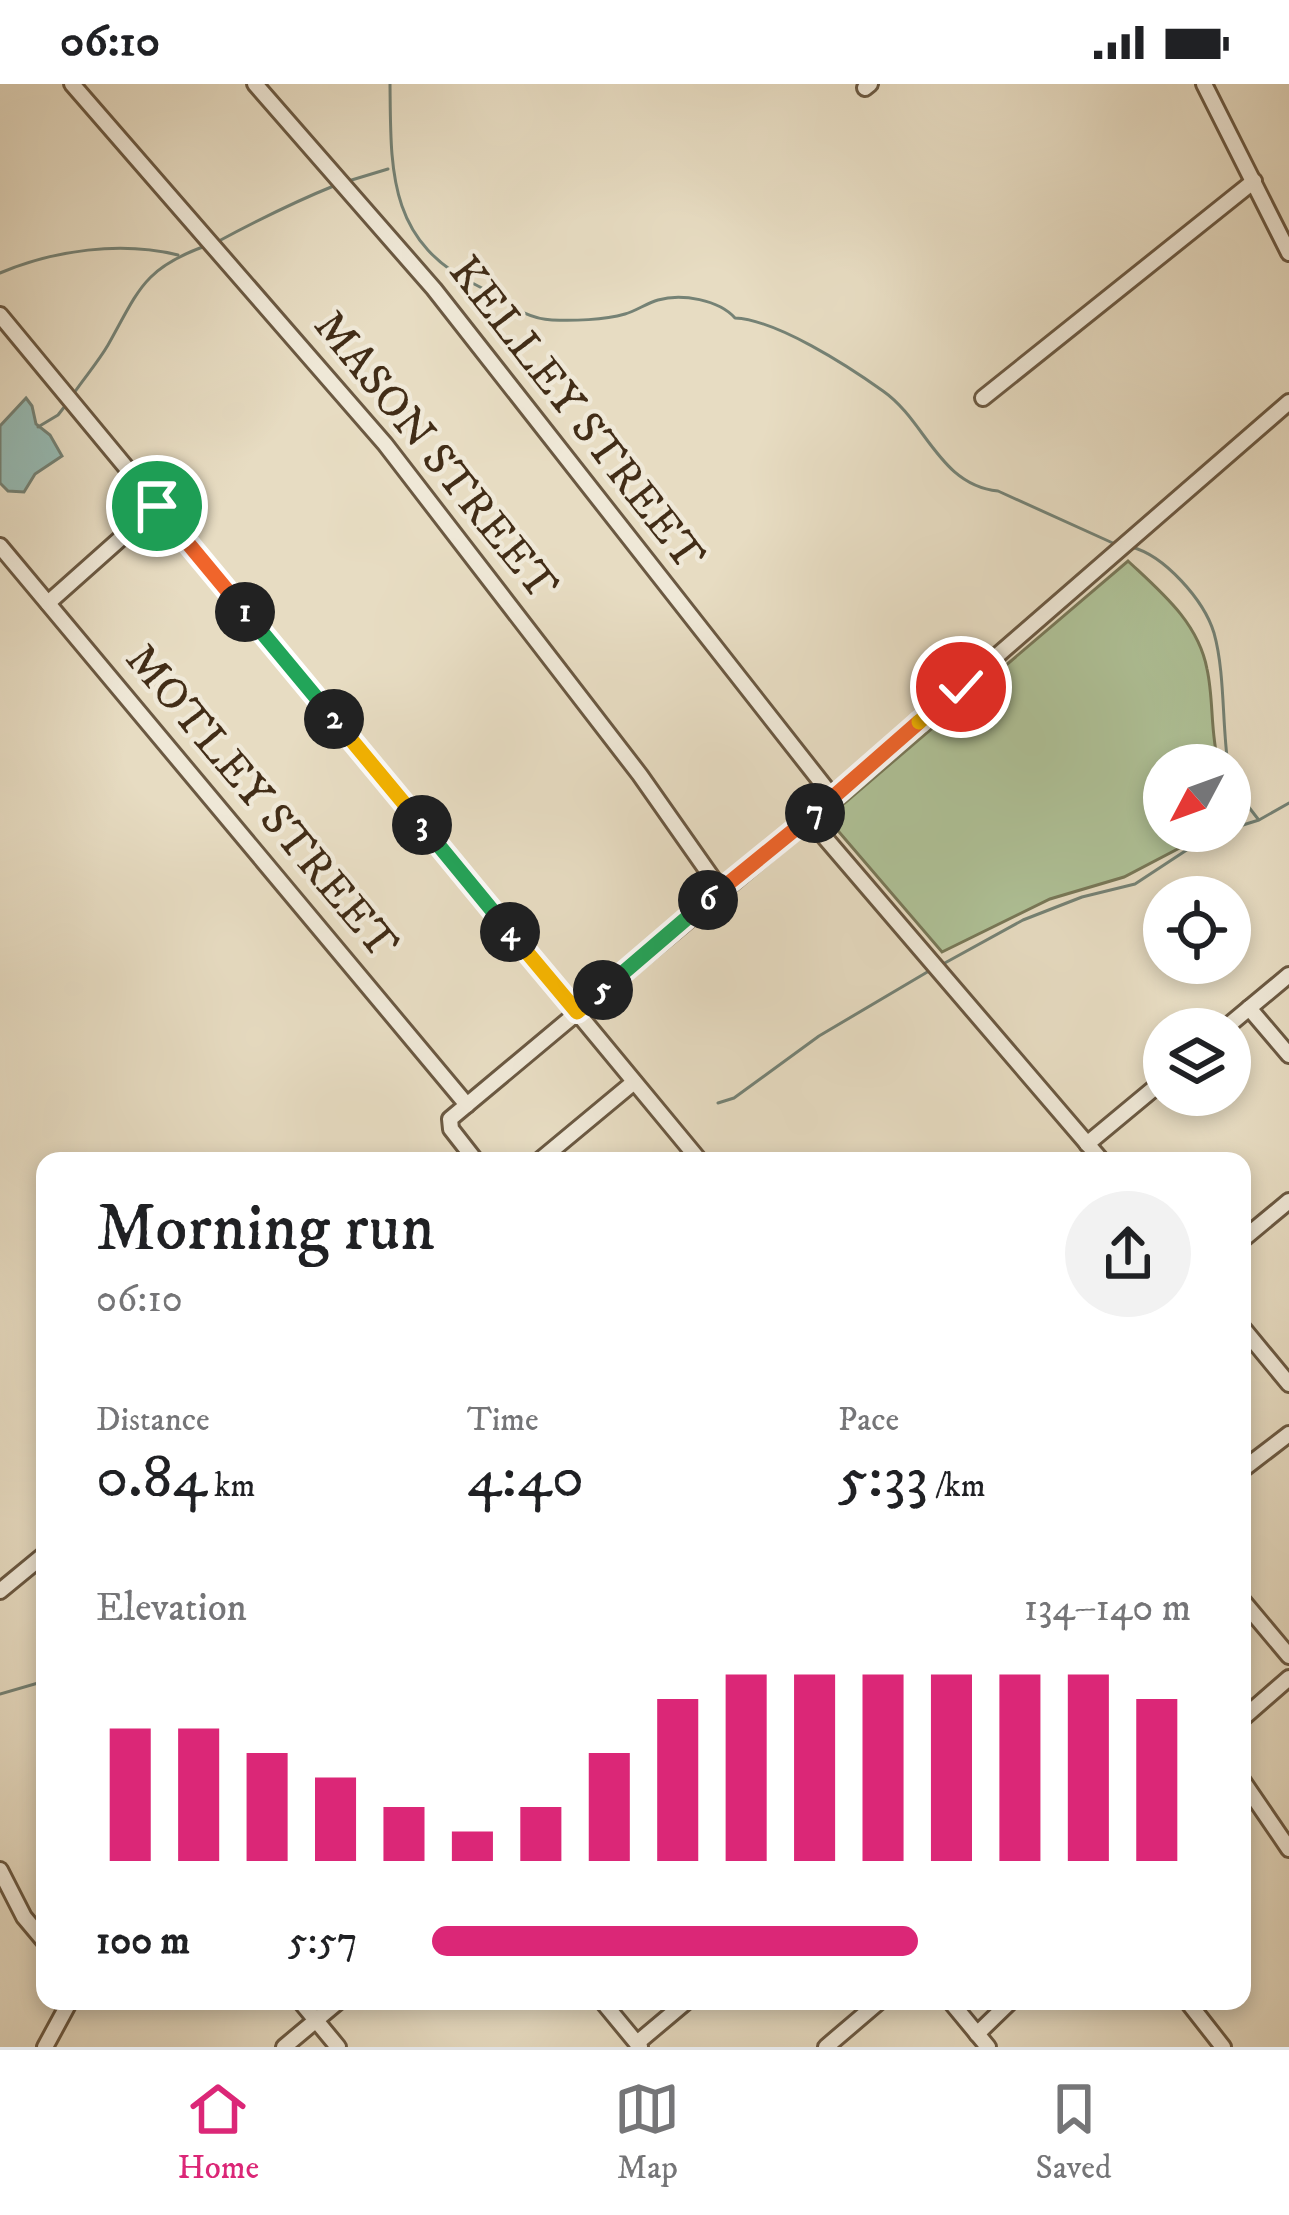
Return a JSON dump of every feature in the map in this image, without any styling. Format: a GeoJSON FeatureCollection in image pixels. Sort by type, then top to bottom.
{"type":"FeatureCollection","features":[{"type":"Feature","properties":{"kind":"street","name":"MASON STREET"},"geometry":{"type":"LineString","coordinates":[[72,84],[385,444],[640,775],[721,890]]}},
{"type":"Feature","properties":{"kind":"street","name":"KELLEY STREET"},"geometry":{"type":"LineString","coordinates":[[255,84],[434,289],[832,796]]}},
{"type":"Feature","properties":{"kind":"street"},"geometry":{"type":"LineString","coordinates":[[1204,84],[1289,253]]}},
{"type":"Feature","properties":{"kind":"street"},"geometry":{"type":"LineString","coordinates":[[983,398],[1254,181]]}},
{"type":"Feature","properties":{"kind":"street"},"geometry":{"type":"LineString","coordinates":[[0,315],[692,1152]]}},
{"type":"Feature","properties":{"kind":"street"},"geometry":{"type":"LineString","coordinates":[[469,1152],[451,1130],[450,1119],[809,819],[1289,402]]}},
{"type":"Feature","properties":{"kind":"street"},"geometry":{"type":"LineString","coordinates":[[48,603],[157,506]]}},
{"type":"Feature","properties":{"kind":"street","name":"MOTLEY STREET"},"geometry":{"type":"LineString","coordinates":[[0,546],[467,1105]]}},
{"type":"Feature","properties":{"kind":"street"},"geometry":{"type":"LineString","coordinates":[[809,819],[1094,1152]]}},
{"type":"Feature","properties":{"kind":"street"},"geometry":{"type":"LineString","coordinates":[[1250,1008],[1289,975]]}},
{"type":"Feature","properties":{"kind":"street"},"geometry":{"type":"LineString","coordinates":[[1251,1009],[1289,1055]]}},
{"type":"Feature","properties":{"kind":"street"},"geometry":{"type":"LineString","coordinates":[[550,1152],[634,1082]]}},
{"type":"Feature","properties":{"kind":"street"},"geometry":{"type":"LineString","coordinates":[[1087,1144],[1143,1097]]}},
{"type":"Feature","properties":{"kind":"street"},"geometry":{"type":"LineString","coordinates":[[1251,1233],[1289,1201]]}},
{"type":"Feature","properties":{"kind":"street"},"geometry":{"type":"LineString","coordinates":[[1251,1338],[1289,1384]]}},
{"type":"Feature","properties":{"kind":"street"},"geometry":{"type":"LineString","coordinates":[[1251,1463],[1289,1434]]}},
{"type":"Feature","properties":{"kind":"street"},"geometry":{"type":"LineString","coordinates":[[0,1591],[36,1561]]}},
{"type":"Feature","properties":{"kind":"street"},"geometry":{"type":"LineString","coordinates":[[1251,1611],[1289,1656]]}},
{"type":"Feature","properties":{"kind":"street"},"geometry":{"type":"LineString","coordinates":[[1251,1710],[1289,1678]]}},
{"type":"Feature","properties":{"kind":"street"},"geometry":{"type":"LineString","coordinates":[[1251,1792],[1287,1841]]}},
{"type":"Feature","properties":{"kind":"street"},"geometry":{"type":"LineString","coordinates":[[0,1870],[23,1917],[36,1932]]}},
{"type":"Feature","properties":{"kind":"street"},"geometry":{"type":"LineString","coordinates":[[45,2047],[65,2010]]}},
{"type":"Feature","properties":{"kind":"street"},"geometry":{"type":"LineString","coordinates":[[308,2010],[338,2047]]}},
{"type":"Feature","properties":{"kind":"street"},"geometry":{"type":"LineString","coordinates":[[284,2047],[329,2010]]}},
{"type":"Feature","properties":{"kind":"street"},"geometry":{"type":"LineString","coordinates":[[610,2010],[639,2045],[677,2010]]}},
{"type":"Feature","properties":{"kind":"street"},"geometry":{"type":"LineString","coordinates":[[826,2047],[869,2010]]}},
{"type":"Feature","properties":{"kind":"street"},"geometry":{"type":"LineString","coordinates":[[958,2010],[988,2047]]}},
{"type":"Feature","properties":{"kind":"street"},"geometry":{"type":"LineString","coordinates":[[977,2033],[1001,2010]]}},
{"type":"Feature","properties":{"kind":"street"},"geometry":{"type":"LineString","coordinates":[[1193,2010],[1223,2047]]}},
{"type":"Feature","properties":{"kind":"green space"},"geometry":{"type":"Polygon","coordinates":[[[1128,561],[1165,596],[1196,637],[1209,681],[1215,744],[1143,744],[1143,852],[1172,852],[1124,877],[1050,899],[942,952],[827,818],[1128,561]]]}},
{"type":"Feature","properties":{"kind":"water"},"geometry":{"type":"Polygon","coordinates":[[[26,398],[36,424],[50,435],[62,456],[35,474],[24,492],[8,491],[0,483],[0,426],[26,398]]]}},
{"type":"Feature","properties":{"kind":"waterway"},"geometry":{"type":"LineString","coordinates":[[390,84],[391,146],[400,201],[426,248],[448,268],[541,319],[608,318],[678,297],[710,303],[735,318],[791,335],[883,391],[961,477],[1115,544]]}},
{"type":"Feature","properties":{"kind":"waterway"},"geometry":{"type":"LineString","coordinates":[[345,182],[388,169]]}},
{"type":"Feature","properties":{"kind":"waterway"},"geometry":{"type":"LineString","coordinates":[[217,242],[336,185]]}},
{"type":"Feature","properties":{"kind":"waterway"},"geometry":{"type":"LineString","coordinates":[[74,393],[145,283],[169,263],[208,245]]}},
{"type":"Feature","properties":{"kind":"waterway"},"geometry":{"type":"LineString","coordinates":[[0,273],[88,250],[178,255]]}},
{"type":"Feature","properties":{"kind":"waterway"},"geometry":{"type":"LineString","coordinates":[[38,427],[65,406]]}},
{"type":"Feature","properties":{"kind":"waterway"},"geometry":{"type":"LineString","coordinates":[[1131,547],[1169,569],[1209,620],[1220,664],[1226,744]]}},
{"type":"Feature","properties":{"kind":"waterway"},"geometry":{"type":"LineString","coordinates":[[1251,822],[1289,803]]}},
{"type":"Feature","properties":{"kind":"waterway"},"geometry":{"type":"LineString","coordinates":[[1251,810],[1258,819]]}},
{"type":"Feature","properties":{"kind":"waterway"},"geometry":{"type":"LineString","coordinates":[[943,964],[1023,920],[1082,897],[1135,884],[1184,852]]}},
{"type":"Feature","properties":{"kind":"waterway"},"geometry":{"type":"LineString","coordinates":[[718,1103],[734,1098],[819,1036],[929,971]]}},
{"type":"Feature","properties":{"kind":"waterway"},"geometry":{"type":"LineString","coordinates":[[0,1694],[36,1684]]}},
{"type":"Feature","properties":{"kind":"route"},"geometry":{"type":"LineString","coordinates":[[157,506],[577,1012],[961,687]]}}]}
